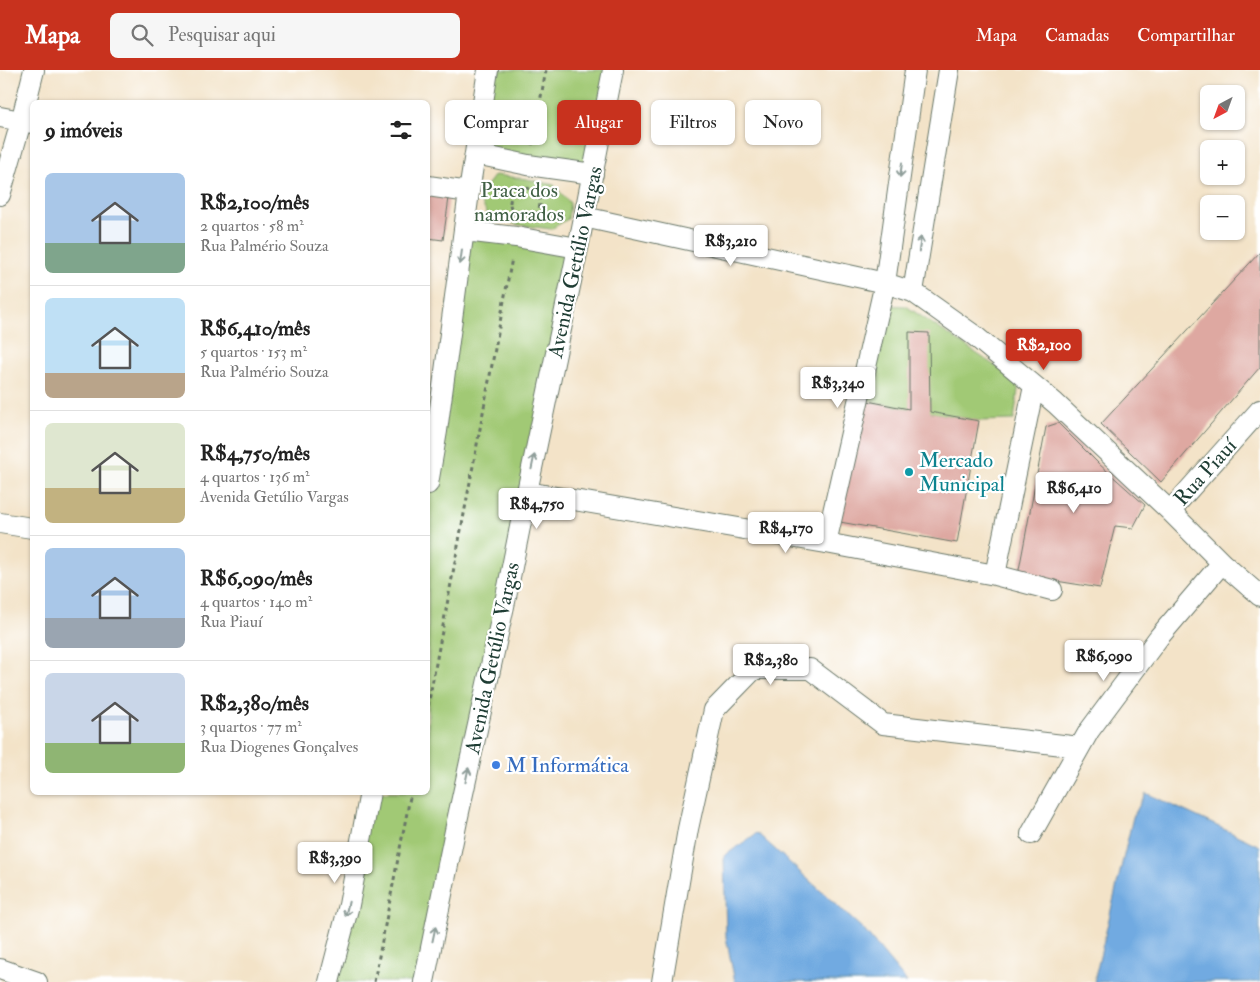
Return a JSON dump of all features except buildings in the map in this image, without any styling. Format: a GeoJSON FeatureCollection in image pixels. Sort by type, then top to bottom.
{"type":"FeatureCollection","features":[{"type":"Feature","properties":{"kind":"street"},"geometry":{"type":"LineString","coordinates":[[0,196],[27,122],[34,70]]}},
{"type":"Feature","properties":{"kind":"street"},"geometry":{"type":"LineString","coordinates":[[430,472],[488,70]]}},
{"type":"Feature","properties":{"kind":"street","name":"Avenida Getúlio Vargas"},"geometry":{"type":"LineString","coordinates":[[424,982],[506,597],[614,70]]}},
{"type":"Feature","properties":{"kind":"street"},"geometry":{"type":"LineString","coordinates":[[826,543],[885,283],[915,70]]}},
{"type":"Feature","properties":{"kind":"street"},"geometry":{"type":"LineString","coordinates":[[912,292],[949,70]]}},
{"type":"Feature","properties":{"kind":"street"},"geometry":{"type":"LineString","coordinates":[[0,117],[27,122]]}},
{"type":"Feature","properties":{"kind":"street"},"geometry":{"type":"LineString","coordinates":[[476,154],[593,174]]}},
{"type":"Feature","properties":{"kind":"street"},"geometry":{"type":"LineString","coordinates":[[430,186],[469,192]]}},
{"type":"Feature","properties":{"kind":"street"},"geometry":{"type":"LineString","coordinates":[[584,217],[885,283],[912,292],[975,336],[1063,410],[1222,563],[1260,596]]}},
{"type":"Feature","properties":{"kind":"street"},"geometry":{"type":"LineString","coordinates":[[464,231],[516,237],[578,248]]}},
{"type":"Feature","properties":{"kind":"street"},"geometry":{"type":"LineString","coordinates":[[995,575],[1034,386]]}},
{"type":"Feature","properties":{"kind":"street","name":"Rua Piauí"},"geometry":{"type":"LineString","coordinates":[[1170,511],[1260,410]]}},
{"type":"Feature","properties":{"kind":"street"},"geometry":{"type":"LineString","coordinates":[[527,492],[826,543],[995,575],[1052,590]]}},
{"type":"Feature","properties":{"kind":"street"},"geometry":{"type":"LineString","coordinates":[[0,523],[30,528]]}},
{"type":"Feature","properties":{"kind":"street"},"geometry":{"type":"LineString","coordinates":[[1031,834],[1089,731],[1159,637],[1222,563]]}},
{"type":"Feature","properties":{"kind":"street"},"geometry":{"type":"LineString","coordinates":[[662,982],[688,829],[714,710],[754,669],[810,669],[883,724],[1080,747]]}},
{"type":"Feature","properties":{"kind":"street"},"geometry":{"type":"LineString","coordinates":[[329,982],[348,904],[369,795]]}},
{"type":"Feature","properties":{"kind":"street"},"geometry":{"type":"LineString","coordinates":[[0,969],[37,982]]}},
{"type":"Feature","properties":{"kind":"path"},"geometry":{"type":"LineString","coordinates":[[525,187],[546,70]]}},
{"type":"Feature","properties":{"kind":"path"},"geometry":{"type":"LineString","coordinates":[[525,187],[534,190],[538,194],[541,203],[534,216],[525,218],[515,214],[510,205],[510,200],[515,190],[525,187]]}},
{"type":"Feature","properties":{"kind":"path"},"geometry":{"type":"LineString","coordinates":[[430,695],[520,217]]}},
{"type":"Feature","properties":{"kind":"path"},"geometry":{"type":"LineString","coordinates":[[374,982],[410,795]]}},
{"type":"Feature","properties":{"kind":"green space"},"geometry":{"type":"Polygon","coordinates":[[[492,70],[610,70],[605,100],[557,100],[557,145],[598,145],[594,170],[480,152],[481,145],[547,145],[547,100],[488,100],[492,70]]]}},
{"type":"Feature","properties":{"kind":"green space","name":"Praca dos namorados"},"geometry":{"type":"Polygon","coordinates":[[[495,175],[554,185],[570,203],[568,219],[551,229],[491,219],[481,203],[482,192],[495,175]]]}},
{"type":"Feature","properties":{"kind":"green space"},"geometry":{"type":"Polygon","coordinates":[[[466,234],[573,251],[421,982],[330,982],[365,795],[430,795],[430,436],[466,234]]]}},
{"type":"Feature","properties":{"kind":"green space"},"geometry":{"type":"Polygon","coordinates":[[[885,305],[906,306],[1019,382],[1014,420],[979,421],[862,400],[885,305]]]}},
{"type":"Feature","properties":{"kind":"water"},"geometry":{"type":"Polygon","coordinates":[[[1146,793],[1260,846],[1260,982],[1094,982],[1133,817],[1146,793]]]}},
{"type":"Feature","properties":{"kind":"water"},"geometry":{"type":"Polygon","coordinates":[[[757,833],[863,929],[907,982],[735,982],[726,937],[724,856],[757,833]]]}},
{"type":"Feature","properties":{"kind":"place","name":"Mercado Municipal"},"geometry":{"type":"Point","coordinates":[909,472]}},
{"type":"Feature","properties":{"kind":"place","name":"M Informática"},"geometry":{"type":"Point","coordinates":[496,765]}}]}
